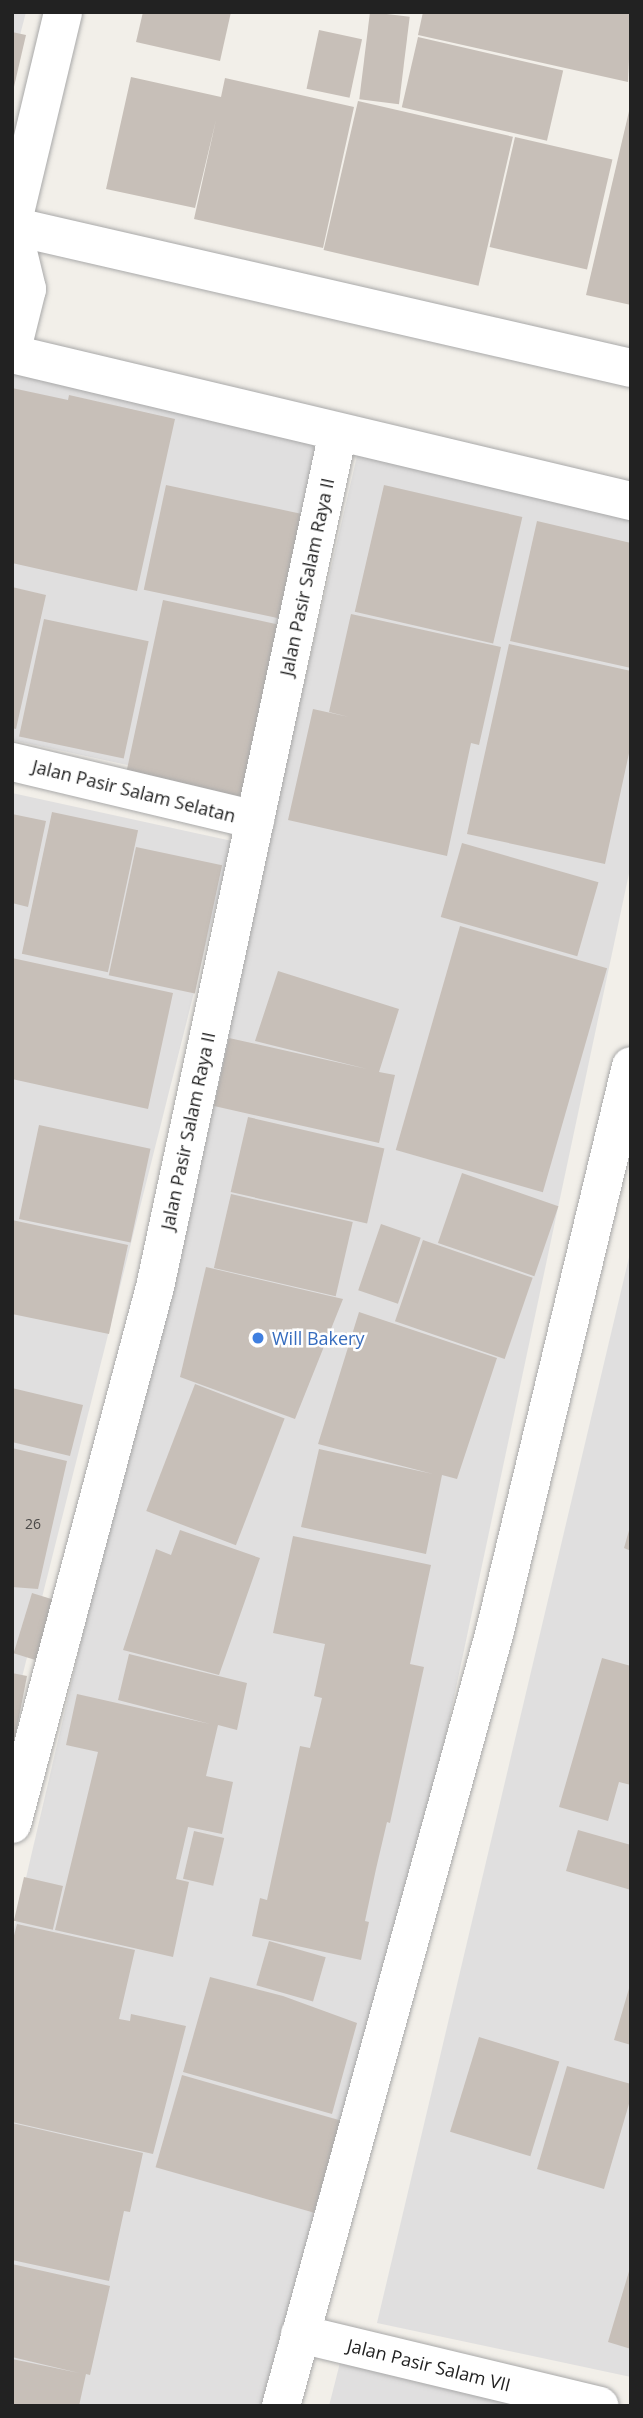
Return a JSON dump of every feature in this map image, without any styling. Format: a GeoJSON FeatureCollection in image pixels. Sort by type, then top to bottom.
{"type":"FeatureCollection","features":[{"type":"Feature","properties":{"kind":"street"},"geometry":{"type":"LineString","coordinates":[[12,349],[26,289],[12,226],[63,12]]}},
{"type":"Feature","properties":{"kind":"street"},"geometry":{"type":"LineString","coordinates":[[12,226],[631,368]]}},
{"type":"Feature","properties":{"kind":"street"},"geometry":{"type":"LineString","coordinates":[[12,354],[631,501]]}},
{"type":"Feature","properties":{"kind":"street","name":"Jalan Pasir Salam Raya II"},"geometry":{"type":"LineString","coordinates":[[12,1824],[155,1287],[338,432]]}},
{"type":"Feature","properties":{"kind":"street","name":"Jalan Pasir Salam Selatan"},"geometry":{"type":"LineString","coordinates":[[12,762],[255,820]]}},
{"type":"Feature","properties":{"kind":"street"},"geometry":{"type":"LineString","coordinates":[[281,2406],[494,1635],[631,1066]]}},
{"type":"Feature","properties":{"kind":"street","name":"Jalan Pasir Salam VII"},"geometry":{"type":"LineString","coordinates":[[300,2334],[600,2406]]}},
{"type":"Feature","properties":{"kind":"shaded area"},"geometry":{"type":"Polygon","coordinates":[[[12,12],[26,12],[12,66],[12,12]]]}},
{"type":"Feature","properties":{"kind":"shaded area"},"geometry":{"type":"Polygon","coordinates":[[[12,351],[326,417],[252,792],[12,740],[12,351]]]}},
{"type":"Feature","properties":{"kind":"shaded area"},"geometry":{"type":"Polygon","coordinates":[[[361,439],[631,505],[631,864],[399,1956],[265,2406],[12,2406],[12,1938],[361,439]]]}},
{"type":"Feature","properties":{"kind":"shaded area"},"geometry":{"type":"Polygon","coordinates":[[[12,793],[232,841],[12,1717],[12,793]]]}},
{"type":"Feature","properties":{"kind":"shaded area"},"geometry":{"type":"Polygon","coordinates":[[[631,1249],[631,2377],[377,2323],[631,1249]]]}},
{"type":"Feature","properties":{"kind":"shaded area"},"geometry":{"type":"Polygon","coordinates":[[[343,2351],[585,2406],[329,2406],[343,2351]]]}},
{"type":"Feature","properties":{"kind":"building"},"geometry":{"type":"Polygon","coordinates":[[[143,12],[231,12],[220,61],[136,42],[143,12]]]}},
{"type":"Feature","properties":{"kind":"building"},"geometry":{"type":"Polygon","coordinates":[[[370,12],[410,17],[399,104],[359,99],[370,12]]]}},
{"type":"Feature","properties":{"kind":"building"},"geometry":{"type":"Polygon","coordinates":[[[423,12],[631,12],[628,82],[418,35],[423,12]]]}},
{"type":"Feature","properties":{"kind":"building"},"geometry":{"type":"Polygon","coordinates":[[[319,30],[362,39],[350,98],[307,89],[319,30]]]}},
{"type":"Feature","properties":{"kind":"building"},"geometry":{"type":"Polygon","coordinates":[[[12,32],[26,35],[13,91],[12,91],[12,32]]]}},
{"type":"Feature","properties":{"kind":"building"},"geometry":{"type":"Polygon","coordinates":[[[418,37],[563,71],[547,141],[402,107],[418,37]]]}},
{"type":"Feature","properties":{"kind":"building"},"geometry":{"type":"Polygon","coordinates":[[[131,77],[221,97],[225,78],[354,107],[323,248],[194,219],[216,120],[195,208],[106,189],[131,77]]]}},
{"type":"Feature","properties":{"kind":"building"},"geometry":{"type":"Polygon","coordinates":[[[358,101],[513,137],[479,286],[324,250],[358,101]]]}},
{"type":"Feature","properties":{"kind":"building"},"geometry":{"type":"Polygon","coordinates":[[[631,107],[631,305],[586,295],[631,107]]]}},
{"type":"Feature","properties":{"kind":"building"},"geometry":{"type":"Polygon","coordinates":[[[515,137],[612,159],[587,270],[490,247],[515,137]]]}},
{"type":"Feature","properties":{"kind":"building"},"geometry":{"type":"Polygon","coordinates":[[[12,388],[68,400],[69,395],[175,419],[137,591],[12,563],[12,388]]]}},
{"type":"Feature","properties":{"kind":"building"},"geometry":{"type":"Polygon","coordinates":[[[166,485],[302,514],[280,619],[144,590],[166,485]]]}},
{"type":"Feature","properties":{"kind":"building"},"geometry":{"type":"Polygon","coordinates":[[[384,485],[522,517],[493,644],[355,612],[384,485]]]}},
{"type":"Feature","properties":{"kind":"building"},"geometry":{"type":"Polygon","coordinates":[[[537,521],[631,543],[631,668],[510,641],[537,521]]]}},
{"type":"Feature","properties":{"kind":"building"},"geometry":{"type":"Polygon","coordinates":[[[12,587],[46,595],[16,729],[12,728],[12,587]]]}},
{"type":"Feature","properties":{"kind":"building"},"geometry":{"type":"Polygon","coordinates":[[[163,600],[281,625],[244,800],[126,775],[163,600]]]}},
{"type":"Feature","properties":{"kind":"building"},"geometry":{"type":"Polygon","coordinates":[[[351,614],[501,647],[479,745],[471,743],[447,856],[288,820],[313,709],[349,717],[329,712],[351,614]]]}},
{"type":"Feature","properties":{"kind":"building"},"geometry":{"type":"Polygon","coordinates":[[[44,619],[149,641],[124,759],[19,736],[44,619]]]}},
{"type":"Feature","properties":{"kind":"building"},"geometry":{"type":"Polygon","coordinates":[[[509,644],[631,671],[631,744],[605,864],[467,834],[509,644]]]}},
{"type":"Feature","properties":{"kind":"building"},"geometry":{"type":"Polygon","coordinates":[[[52,812],[138,830],[108,972],[22,954],[52,812]]]}},
{"type":"Feature","properties":{"kind":"building"},"geometry":{"type":"Polygon","coordinates":[[[12,814],[46,821],[28,907],[12,903],[12,814]]]}},
{"type":"Feature","properties":{"kind":"building"},"geometry":{"type":"Polygon","coordinates":[[[462,843],[598,882],[577,956],[441,917],[462,843]]]}},
{"type":"Feature","properties":{"kind":"building"},"geometry":{"type":"Polygon","coordinates":[[[136,847],[222,865],[195,993],[109,975],[136,847]]]}},
{"type":"Feature","properties":{"kind":"building"},"geometry":{"type":"Polygon","coordinates":[[[460,926],[607,968],[543,1192],[396,1150],[460,926]]]}},
{"type":"Feature","properties":{"kind":"building"},"geometry":{"type":"Polygon","coordinates":[[[12,958],[173,993],[148,1109],[12,1079],[12,958]]]}},
{"type":"Feature","properties":{"kind":"building"},"geometry":{"type":"Polygon","coordinates":[[[278,971],[399,1009],[379,1072],[395,1075],[379,1143],[214,1106],[229,1038],[367,1069],[255,1041],[278,971]]]}},
{"type":"Feature","properties":{"kind":"building"},"geometry":{"type":"Polygon","coordinates":[[[248,1117],[384,1148],[367,1224],[231,1192],[248,1117]]]}},
{"type":"Feature","properties":{"kind":"building"},"geometry":{"type":"Polygon","coordinates":[[[39,1125],[151,1149],[131,1243],[19,1219],[39,1125]]]}},
{"type":"Feature","properties":{"kind":"building"},"geometry":{"type":"Polygon","coordinates":[[[462,1173],[558,1206],[534,1276],[438,1243],[462,1173]]]}},
{"type":"Feature","properties":{"kind":"building"},"geometry":{"type":"Polygon","coordinates":[[[231,1194],[353,1222],[336,1296],[214,1268],[231,1194]]]}},
{"type":"Feature","properties":{"kind":"building"},"geometry":{"type":"Polygon","coordinates":[[[12,1220],[128,1245],[109,1334],[12,1314],[12,1220]]]}},
{"type":"Feature","properties":{"kind":"building"},"geometry":{"type":"Polygon","coordinates":[[[381,1224],[421,1238],[398,1304],[358,1290],[381,1224]]]}},
{"type":"Feature","properties":{"kind":"building"},"geometry":{"type":"Polygon","coordinates":[[[423,1240],[533,1278],[505,1359],[395,1321],[423,1240]]]}},
{"type":"Feature","properties":{"kind":"building","name":"Will Bakery"},"geometry":{"type":"Polygon","coordinates":[[[206,1267],[343,1299],[295,1419],[180,1377],[206,1267]]]}},
{"type":"Feature","properties":{"kind":"building"},"geometry":{"type":"Polygon","coordinates":[[[359,1312],[497,1358],[457,1479],[442,1475],[426,1554],[301,1527],[319,1449],[433,1474],[318,1444],[359,1312]]]}},
{"type":"Feature","properties":{"kind":"building"},"geometry":{"type":"Polygon","coordinates":[[[195,1384],[285,1418],[236,1545],[146,1511],[195,1384]]]}},
{"type":"Feature","properties":{"kind":"building"},"geometry":{"type":"Polygon","coordinates":[[[12,1388],[83,1405],[70,1456],[12,1442],[12,1388]]]}},
{"type":"Feature","properties":{"kind":"building"},"geometry":{"type":"Polygon","coordinates":[[[12,1448],[67,1461],[38,1589],[12,1587],[12,1448]]]}},
{"type":"Feature","properties":{"kind":"building"},"geometry":{"type":"Polygon","coordinates":[[[631,1527],[631,1551],[624,1548],[631,1527]]]}},
{"type":"Feature","properties":{"kind":"building"},"geometry":{"type":"Polygon","coordinates":[[[180,1530],[260,1558],[219,1675],[123,1650],[156,1549],[171,1555],[180,1530]]]}},
{"type":"Feature","properties":{"kind":"building"},"geometry":{"type":"Polygon","coordinates":[[[293,1536],[431,1565],[410,1664],[424,1667],[390,1823],[387,1822],[376,1869],[365,1921],[369,1922],[361,1960],[252,1936],[260,1898],[267,1900],[300,1746],[310,1748],[322,1698],[314,1696],[325,1644],[273,1633],[293,1536]]]}},
{"type":"Feature","properties":{"kind":"building"},"geometry":{"type":"Polygon","coordinates":[[[32,1593],[58,1601],[39,1661],[14,1653],[32,1593]]]}},
{"type":"Feature","properties":{"kind":"building"},"geometry":{"type":"Polygon","coordinates":[[[129,1654],[247,1683],[237,1730],[218,1725],[206,1776],[233,1782],[222,1834],[188,1827],[176,1879],[189,1882],[173,1957],[55,1930],[98,1752],[66,1745],[77,1694],[210,1724],[118,1700],[129,1654]]]}},
{"type":"Feature","properties":{"kind":"building"},"geometry":{"type":"Polygon","coordinates":[[[602,1658],[631,1666],[631,1785],[619,1782],[608,1821],[559,1807],[602,1658]]]}},
{"type":"Feature","properties":{"kind":"building"},"geometry":{"type":"Polygon","coordinates":[[[12,1673],[27,1676],[15,1738],[12,1737],[12,1673]]]}},
{"type":"Feature","properties":{"kind":"building"},"geometry":{"type":"Polygon","coordinates":[[[578,1830],[631,1845],[631,1890],[566,1871],[578,1830]]]}},
{"type":"Feature","properties":{"kind":"building"},"geometry":{"type":"Polygon","coordinates":[[[194,1831],[224,1838],[213,1886],[183,1879],[194,1831]]]}},
{"type":"Feature","properties":{"kind":"building"},"geometry":{"type":"Polygon","coordinates":[[[24,1877],[63,1886],[53,1930],[14,1921],[24,1877]]]}},
{"type":"Feature","properties":{"kind":"building"},"geometry":{"type":"Polygon","coordinates":[[[17,1924],[135,1950],[119,2019],[130,2021],[131,2014],[186,2026],[153,2154],[12,2122],[12,1943],[17,1924]]]}},
{"type":"Feature","properties":{"kind":"building"},"geometry":{"type":"Polygon","coordinates":[[[269,1941],[326,1957],[313,2001],[256,1985],[269,1941]]]}},
{"type":"Feature","properties":{"kind":"building"},"geometry":{"type":"Polygon","coordinates":[[[210,1977],[283,1996],[357,2023],[332,2114],[183,2072],[210,1977]]]}},
{"type":"Feature","properties":{"kind":"building"},"geometry":{"type":"Polygon","coordinates":[[[631,1985],[631,2045],[614,2040],[631,1985]]]}},
{"type":"Feature","properties":{"kind":"building"},"geometry":{"type":"Polygon","coordinates":[[[479,2037],[559,2062],[530,2156],[450,2132],[479,2037]]]}},
{"type":"Feature","properties":{"kind":"building"},"geometry":{"type":"Polygon","coordinates":[[[567,2066],[631,2084],[631,2097],[604,2189],[537,2169],[567,2066]]]}},
{"type":"Feature","properties":{"kind":"building"},"geometry":{"type":"Polygon","coordinates":[[[182,2075],[341,2120],[314,2213],[156,2167],[182,2075]]]}},
{"type":"Feature","properties":{"kind":"building"},"geometry":{"type":"Polygon","coordinates":[[[12,2123],[143,2153],[130,2212],[124,2211],[109,2281],[12,2260],[12,2123]]]}},
{"type":"Feature","properties":{"kind":"building"},"geometry":{"type":"Polygon","coordinates":[[[12,2264],[110,2286],[90,2375],[86,2374],[79,2406],[12,2406],[12,2359],[79,2373],[12,2357],[12,2264]]]}},
{"type":"Feature","properties":{"kind":"building"},"geometry":{"type":"Polygon","coordinates":[[[631,2268],[631,2349],[608,2342],[631,2268]]]}},
{"type":"Feature","properties":{"kind":"place","name":"Will Bakery"},"geometry":{"type":"Point","coordinates":[258,1338]}}]}
